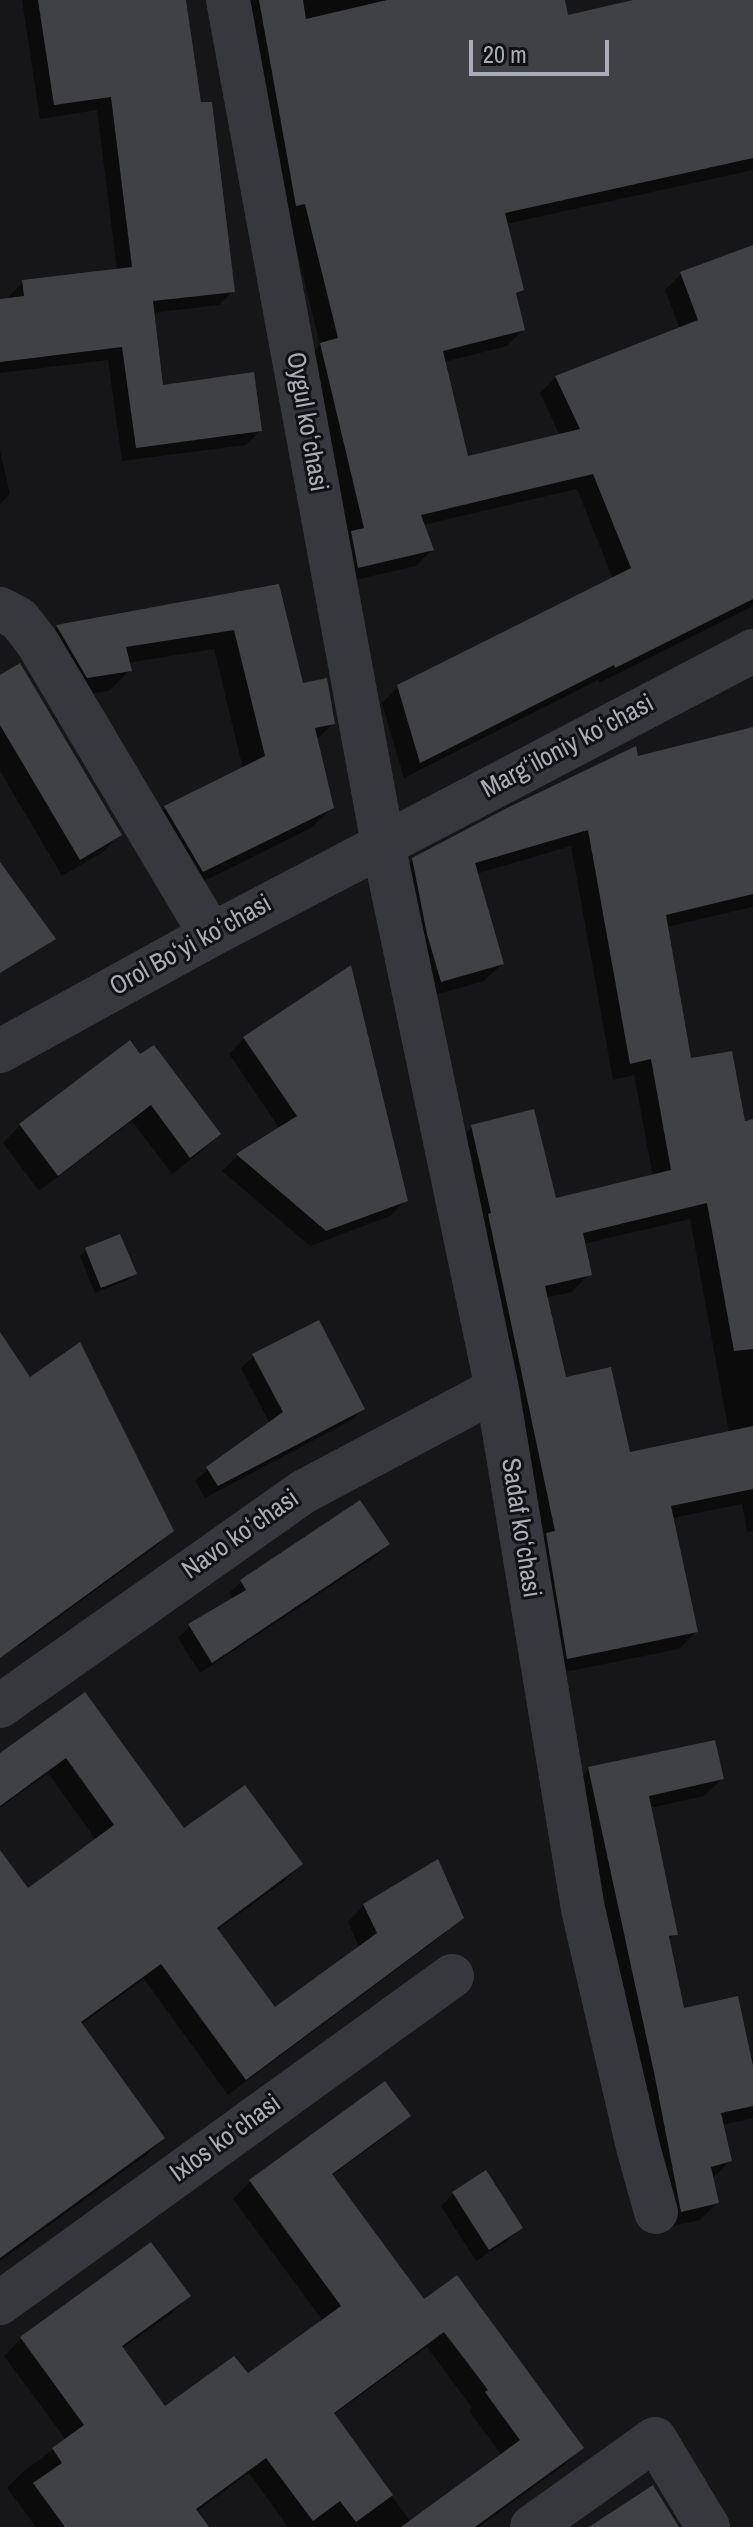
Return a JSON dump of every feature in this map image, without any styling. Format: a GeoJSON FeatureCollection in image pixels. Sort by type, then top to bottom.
{"type":"FeatureCollection","features":[{"type":"Feature","properties":{"kind":"street","name":"Oygul koʻchasi"},"geometry":{"type":"LineString","coordinates":[[228,0],[383,844]]}},
{"type":"Feature","properties":{"kind":"street"},"geometry":{"type":"LineString","coordinates":[[0,609],[19,619],[37,642],[211,935]]}},
{"type":"Feature","properties":{"kind":"street","name":"Margʻiloniy koʻchasi"},"geometry":{"type":"LineString","coordinates":[[383,844],[753,651]]}},
{"type":"Feature","properties":{"kind":"street","name":"Orol Boʻyi koʻchasi"},"geometry":{"type":"LineString","coordinates":[[0,1051],[383,844]]}},
{"type":"Feature","properties":{"kind":"street","name":"Sadaf koʻchasi"},"geometry":{"type":"LineString","coordinates":[[383,844],[497,1389],[583,1909],[656,2212]]}},
{"type":"Feature","properties":{"kind":"street","name":"Navo koʻchasi"},"geometry":{"type":"LineString","coordinates":[[0,1706],[303,1492],[497,1389]]}},
{"type":"Feature","properties":{"kind":"street","name":"Ixlos koʻchasi"},"geometry":{"type":"LineString","coordinates":[[0,2303],[452,1976]]}},
{"type":"Feature","properties":{"kind":"street"},"geometry":{"type":"LineString","coordinates":[[532,2527],[655,2439],[708,2527]]}},
{"type":"Feature","properties":{"kind":"building"},"geometry":{"type":"Polygon","coordinates":[[[38,0],[186,0],[201,102],[212,102],[235,292],[153,301],[163,385],[254,372],[262,431],[136,448],[122,347],[0,362],[0,299],[24,296],[22,280],[132,267],[111,97],[54,105],[38,0]]]}},
{"type":"Feature","properties":{"kind":"building"},"geometry":{"type":"Polygon","coordinates":[[[259,0],[303,0],[306,19],[387,0],[565,0],[568,15],[633,0],[753,0],[753,158],[505,213],[524,290],[516,293],[525,330],[443,351],[468,456],[580,429],[555,376],[698,320],[680,272],[753,245],[753,599],[420,763],[397,685],[631,568],[593,474],[421,515],[434,550],[358,568],[351,531],[364,528],[320,343],[338,338],[305,204],[296,206],[259,0]]]}},
{"type":"Feature","properties":{"kind":"building"},"geometry":{"type":"Polygon","coordinates":[[[279,584],[303,683],[327,678],[335,724],[315,728],[334,808],[203,872],[164,806],[265,756],[234,630],[126,647],[132,671],[87,678],[56,625],[279,584]]]}},
{"type":"Feature","properties":{"kind":"building"},"geometry":{"type":"Polygon","coordinates":[[[20,663],[122,835],[80,860],[0,725],[0,675],[20,663]]]}},
{"type":"Feature","properties":{"kind":"building"},"geometry":{"type":"Polygon","coordinates":[[[753,727],[753,894],[666,915],[691,1058],[732,1051],[745,1121],[753,1119],[753,1349],[734,1351],[707,1203],[583,1233],[592,1275],[545,1286],[566,1377],[611,1367],[630,1452],[753,1426],[753,1489],[671,1506],[698,1632],[567,1659],[546,1533],[555,1531],[471,1125],[534,1109],[556,1198],[671,1170],[651,1059],[630,1064],[588,830],[475,863],[504,964],[441,982],[427,934],[412,858],[636,746],[638,756],[753,727]]]}},
{"type":"Feature","properties":{"kind":"building"},"geometry":{"type":"Polygon","coordinates":[[[0,862],[56,939],[0,973],[0,862]]]}},
{"type":"Feature","properties":{"kind":"building"},"geometry":{"type":"Polygon","coordinates":[[[351,965],[408,1201],[326,1231],[236,1154],[297,1116],[243,1037],[351,965]]]}},
{"type":"Feature","properties":{"kind":"building"},"geometry":{"type":"Polygon","coordinates":[[[130,1040],[140,1054],[154,1045],[221,1134],[190,1158],[151,1105],[58,1176],[19,1124],[130,1040]]]}},
{"type":"Feature","properties":{"kind":"building"},"geometry":{"type":"Polygon","coordinates":[[[120,1234],[137,1274],[101,1288],[85,1248],[120,1234]]]}},
{"type":"Feature","properties":{"kind":"building"},"geometry":{"type":"Polygon","coordinates":[[[319,1320],[365,1409],[218,1486],[206,1467],[283,1412],[252,1354],[319,1320]]]}},
{"type":"Feature","properties":{"kind":"building"},"geometry":{"type":"Polygon","coordinates":[[[0,1332],[30,1377],[80,1342],[174,1531],[0,1658],[0,1332]]]}},
{"type":"Feature","properties":{"kind":"building"},"geometry":{"type":"Polygon","coordinates":[[[360,1500],[390,1544],[212,1663],[188,1624],[246,1590],[240,1580],[360,1500]]]}},
{"type":"Feature","properties":{"kind":"building"},"geometry":{"type":"Polygon","coordinates":[[[85,1692],[184,1828],[245,1785],[303,1864],[217,1928],[275,2007],[377,1933],[363,1904],[438,1859],[464,1918],[246,2080],[161,1964],[81,2022],[165,2138],[0,2258],[0,1850],[28,1888],[114,1825],[66,1758],[0,1806],[0,1753],[85,1692]]]}},
{"type":"Feature","properties":{"kind":"building"},"geometry":{"type":"Polygon","coordinates":[[[715,1740],[724,1779],[649,1796],[678,1935],[669,1936],[684,2008],[738,1996],[753,2066],[753,2106],[721,2113],[732,2161],[711,2167],[719,2203],[681,2212],[588,1767],[715,1740]]]}},
{"type":"Feature","properties":{"kind":"building"},"geometry":{"type":"Polygon","coordinates":[[[385,2081],[411,2116],[332,2174],[424,2299],[457,2275],[584,2448],[475,2527],[401,2527],[520,2440],[485,2392],[488,2390],[444,2332],[334,2413],[393,2495],[356,2522],[340,2501],[313,2521],[266,2458],[196,2509],[209,2527],[65,2527],[33,2483],[62,2463],[52,2448],[84,2425],[20,2337],[151,2242],[191,2296],[122,2346],[165,2406],[234,2356],[248,2373],[341,2306],[249,2180],[385,2081]]]}},
{"type":"Feature","properties":{"kind":"building"},"geometry":{"type":"Polygon","coordinates":[[[486,2170],[523,2228],[489,2250],[452,2192],[486,2170]]]}},
{"type":"Feature","properties":{"kind":"building"},"geometry":{"type":"Polygon","coordinates":[[[653,2485],[679,2527],[589,2527],[653,2485]]]}}]}
